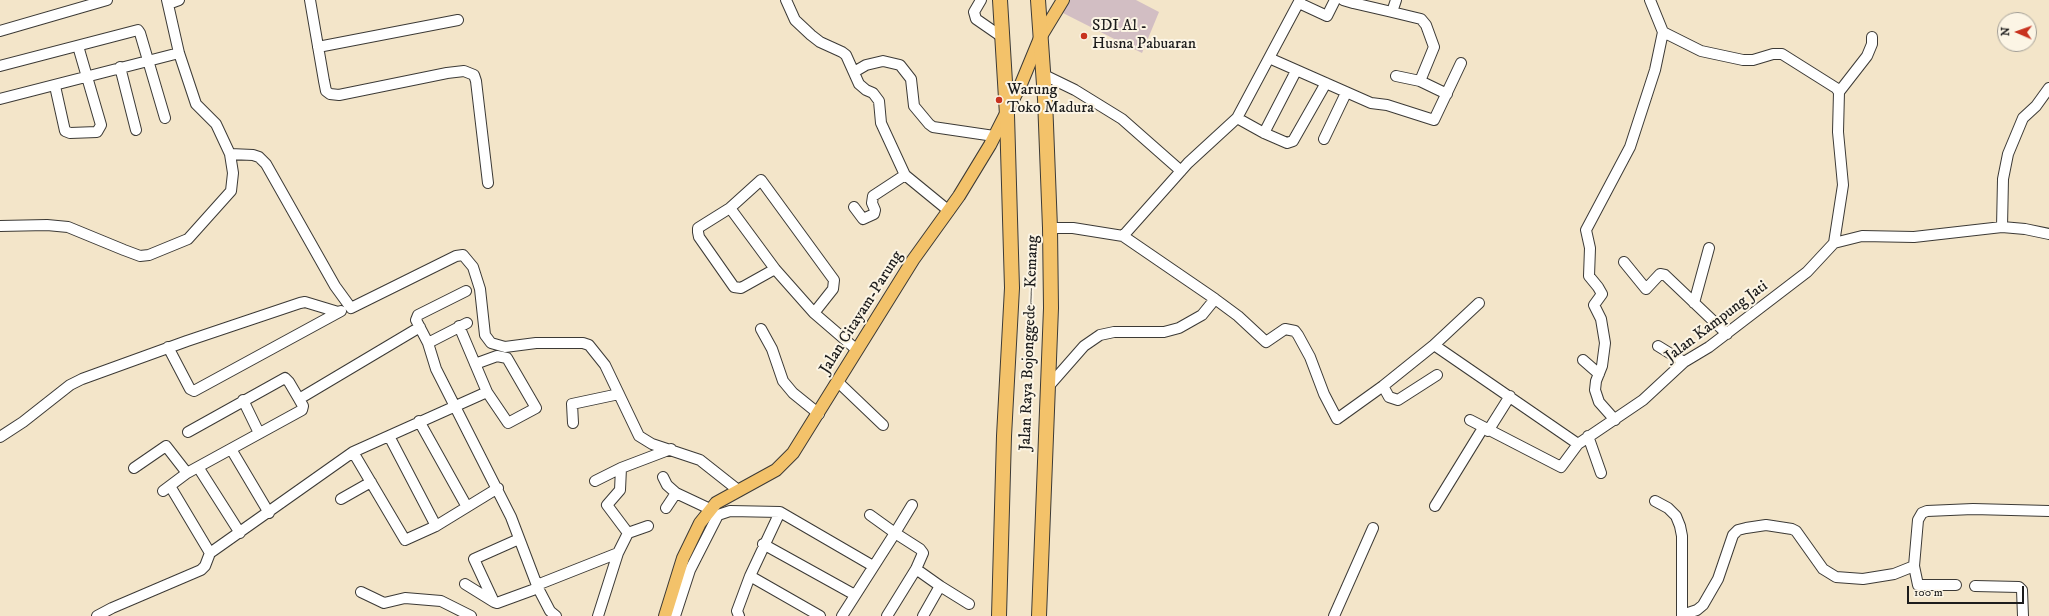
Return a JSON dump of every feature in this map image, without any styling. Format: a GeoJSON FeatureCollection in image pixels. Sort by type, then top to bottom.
{"type":"FeatureCollection","features":[{"type":"Feature","properties":{"kind":"highway","name":"Jalan Raya Bojonggede—Kemang"},"geometry":{"type":"LineString","coordinates":[[999,616],[1004,436],[1012,288],[1007,115],[1000,0]]}},
{"type":"Feature","properties":{"kind":"highway","name":"Jalan Raya Bojonggede—Kemang"},"geometry":{"type":"LineString","coordinates":[[1038,0],[1050,228],[1051,308],[1039,616]]}},
{"type":"Feature","properties":{"kind":"main road","name":"Jalan Citayam-Parung"},"geometry":{"type":"LineString","coordinates":[[665,616],[683,558],[700,523],[716,503],[738,490],[762,479],[781,467],[793,453],[819,414],[913,260],[949,211],[1007,115],[1040,38],[1063,0]]}},
{"type":"Feature","properties":{"kind":"street"},"geometry":{"type":"LineString","coordinates":[[0,30],[108,0]]}},
{"type":"Feature","properties":{"kind":"street"},"geometry":{"type":"LineString","coordinates":[[0,226],[47,225],[68,227],[140,256],[159,253],[179,244],[194,234],[216,205],[231,191],[233,173],[230,154],[216,124],[196,104],[179,53],[167,2],[179,0]]}},
{"type":"Feature","properties":{"kind":"street"},"geometry":{"type":"LineString","coordinates":[[310,0],[326,91],[334,95],[447,73],[464,71],[471,73],[476,81],[488,183]]}},
{"type":"Feature","properties":{"kind":"street"},"geometry":{"type":"LineString","coordinates":[[786,0],[795,20],[820,42],[842,52],[854,72],[859,84],[866,90],[873,92],[879,101],[881,124],[905,174],[949,211]]}},
{"type":"Feature","properties":{"kind":"street"},"geometry":{"type":"LineString","coordinates":[[981,0],[974,15],[979,22],[1002,37]]}},
{"type":"Feature","properties":{"kind":"street"},"geometry":{"type":"LineString","coordinates":[[1123,236],[1181,172],[1237,118],[1300,2],[1327,16],[1335,0]]}},
{"type":"Feature","properties":{"kind":"street"},"geometry":{"type":"LineString","coordinates":[[1392,12],[1396,0]]}},
{"type":"Feature","properties":{"kind":"street"},"geometry":{"type":"LineString","coordinates":[[1615,420],[1597,396],[1595,385],[1604,357],[1604,338],[1601,319],[1594,305],[1602,294],[1589,276],[1590,248],[1586,230],[1620,169],[1633,141],[1654,75],[1663,32],[1650,0]]}},
{"type":"Feature","properties":{"kind":"street"},"geometry":{"type":"LineString","coordinates":[[1350,1],[1422,19],[1426,25],[1434,47],[1420,81]]}},
{"type":"Feature","properties":{"kind":"street"},"geometry":{"type":"LineString","coordinates":[[318,47],[458,20]]}},
{"type":"Feature","properties":{"kind":"street"},"geometry":{"type":"LineString","coordinates":[[0,66],[138,30],[165,118]]}},
{"type":"Feature","properties":{"kind":"street"},"geometry":{"type":"LineString","coordinates":[[1663,32],[1701,51],[1743,60],[1753,60],[1772,54],[1782,54],[1811,74],[1829,82],[1839,92]]}},
{"type":"Feature","properties":{"kind":"street"},"geometry":{"type":"LineString","coordinates":[[1872,37],[1872,44],[1867,56],[1839,92],[1838,132],[1843,185],[1834,243],[1862,236],[1914,237],[2002,227],[2025,229],[2049,234]]}},
{"type":"Feature","properties":{"kind":"street"},"geometry":{"type":"LineString","coordinates":[[55,86],[66,132],[97,132],[101,125],[78,46]]}},
{"type":"Feature","properties":{"kind":"street"},"geometry":{"type":"LineString","coordinates":[[0,99],[179,53]]}},
{"type":"Feature","properties":{"kind":"street"},"geometry":{"type":"LineString","coordinates":[[1269,58],[1371,103],[1387,104],[1434,120],[1461,63]]}},
{"type":"Feature","properties":{"kind":"street"},"geometry":{"type":"LineString","coordinates":[[854,72],[866,65],[883,61],[900,65],[911,79],[914,106],[929,124],[933,127],[994,136]]}},
{"type":"Feature","properties":{"kind":"street"},"geometry":{"type":"LineString","coordinates":[[120,67],[136,130]]}},
{"type":"Feature","properties":{"kind":"street"},"geometry":{"type":"LineString","coordinates":[[1264,134],[1296,71]]}},
{"type":"Feature","properties":{"kind":"street"},"geometry":{"type":"LineString","coordinates":[[1042,74],[1075,90],[1122,119],[1181,172]]}},
{"type":"Feature","properties":{"kind":"street"},"geometry":{"type":"LineString","coordinates":[[1396,76],[1420,81],[1447,94]]}},
{"type":"Feature","properties":{"kind":"street"},"geometry":{"type":"LineString","coordinates":[[1237,118],[1264,134],[1287,143],[1294,141],[1326,83]]}},
{"type":"Feature","properties":{"kind":"street"},"geometry":{"type":"LineString","coordinates":[[2002,227],[2003,179],[2007,158],[2023,118],[2036,106],[2049,88]]}},
{"type":"Feature","properties":{"kind":"street"},"geometry":{"type":"LineString","coordinates":[[1324,140],[1346,93]]}},
{"type":"Feature","properties":{"kind":"street"},"geometry":{"type":"LineString","coordinates":[[230,154],[259,157],[266,164],[335,286],[351,308]]}},
{"type":"Feature","properties":{"kind":"street"},"geometry":{"type":"LineString","coordinates":[[854,207],[863,219],[874,214],[875,210],[872,203],[873,196],[905,174]]}},
{"type":"Feature","properties":{"kind":"street"},"geometry":{"type":"LineString","coordinates":[[775,269],[741,288],[732,285],[698,232],[698,228],[730,208],[759,181],[763,181],[834,280],[833,290],[814,313]]}},
{"type":"Feature","properties":{"kind":"street"},"geometry":{"type":"LineString","coordinates":[[730,208],[775,269],[814,313],[857,350]]}},
{"type":"Feature","properties":{"kind":"street"},"geometry":{"type":"LineString","coordinates":[[1050,228],[1085,230],[1123,236],[1216,299],[1238,316],[1266,342],[1285,329],[1292,330],[1298,335],[1337,419],[1434,345],[1479,303]]}},
{"type":"Feature","properties":{"kind":"street","name":"Jalan Kampung Jati"},"geometry":{"type":"LineString","coordinates":[[1485,429],[1559,467],[1564,465],[1578,444],[1588,436],[1615,420],[1660,386],[1684,362],[1727,334],[1807,272],[1834,243]]}},
{"type":"Feature","properties":{"kind":"street"},"geometry":{"type":"LineString","coordinates":[[1694,303],[1709,248]]}},
{"type":"Feature","properties":{"kind":"street"},"geometry":{"type":"LineString","coordinates":[[168,347],[190,389],[194,391],[338,312],[351,308],[456,256],[464,255],[473,267],[480,289],[485,335],[491,343],[505,347],[536,343],[587,344],[594,350],[605,365],[639,436],[652,444],[671,449],[700,460],[738,490]]}},
{"type":"Feature","properties":{"kind":"street"},"geometry":{"type":"LineString","coordinates":[[1624,262],[1646,289],[1660,274],[1665,275],[1727,334]]}},
{"type":"Feature","properties":{"kind":"street"},"geometry":{"type":"LineString","coordinates":[[466,291],[417,316],[416,320],[428,343],[436,369],[455,408],[498,488],[538,586],[554,616]]}},
{"type":"Feature","properties":{"kind":"street"},"geometry":{"type":"LineString","coordinates":[[1048,387],[1084,346],[1100,335],[1114,332],[1164,332],[1180,328],[1202,315],[1216,299]]}},
{"type":"Feature","properties":{"kind":"street"},"geometry":{"type":"LineString","coordinates":[[0,437],[23,422],[70,385],[168,347],[300,303],[305,302],[338,312]]}},
{"type":"Feature","properties":{"kind":"street"},"geometry":{"type":"LineString","coordinates":[[428,343],[463,324],[475,364],[487,392],[508,423],[536,408],[507,358],[498,356],[475,364]]}},
{"type":"Feature","properties":{"kind":"street"},"geometry":{"type":"LineString","coordinates":[[300,398],[420,327]]}},
{"type":"Feature","properties":{"kind":"street"},"geometry":{"type":"LineString","coordinates":[[761,329],[772,349],[783,382],[793,393],[819,414]]}},
{"type":"Feature","properties":{"kind":"street"},"geometry":{"type":"LineString","coordinates":[[1434,345],[1578,444]]}},
{"type":"Feature","properties":{"kind":"street"},"geometry":{"type":"LineString","coordinates":[[1658,346],[1684,362]]}},
{"type":"Feature","properties":{"kind":"street"},"geometry":{"type":"LineString","coordinates":[[1584,360],[1599,374]]}},
{"type":"Feature","properties":{"kind":"street"},"geometry":{"type":"LineString","coordinates":[[1382,386],[1389,397],[1398,400],[1437,375]]}},
{"type":"Feature","properties":{"kind":"street"},"geometry":{"type":"LineString","coordinates":[[188,432],[243,400],[286,378],[300,398],[303,406],[302,410],[187,473],[166,488],[210,553]]}},
{"type":"Feature","properties":{"kind":"street"},"geometry":{"type":"LineString","coordinates":[[838,382],[883,425]]}},
{"type":"Feature","properties":{"kind":"street"},"geometry":{"type":"LineString","coordinates":[[97,616],[112,608],[201,570],[205,566],[210,553],[353,452],[419,421],[455,408],[487,392]]}},
{"type":"Feature","properties":{"kind":"street"},"geometry":{"type":"LineString","coordinates":[[573,423],[572,404],[619,394]]}},
{"type":"Feature","properties":{"kind":"street"},"geometry":{"type":"LineString","coordinates":[[1435,506],[1485,429],[1510,396]]}},
{"type":"Feature","properties":{"kind":"street"},"geometry":{"type":"LineString","coordinates":[[243,400],[258,433]]}},
{"type":"Feature","properties":{"kind":"street"},"geometry":{"type":"LineString","coordinates":[[1470,420],[1485,429]]}},
{"type":"Feature","properties":{"kind":"street"},"geometry":{"type":"LineString","coordinates":[[419,421],[467,507]]}},
{"type":"Feature","properties":{"kind":"street"},"geometry":{"type":"LineString","coordinates":[[389,436],[436,526]]}},
{"type":"Feature","properties":{"kind":"street"},"geometry":{"type":"LineString","coordinates":[[1588,436],[1601,473]]}},
{"type":"Feature","properties":{"kind":"street"},"geometry":{"type":"LineString","coordinates":[[134,468],[166,446],[187,473]]}},
{"type":"Feature","properties":{"kind":"street"},"geometry":{"type":"LineString","coordinates":[[230,449],[269,512]]}},
{"type":"Feature","properties":{"kind":"street"},"geometry":{"type":"LineString","coordinates":[[595,481],[621,468],[671,449]]}},
{"type":"Feature","properties":{"kind":"street"},"geometry":{"type":"LineString","coordinates":[[353,452],[404,539],[411,539],[436,526],[498,488]]}},
{"type":"Feature","properties":{"kind":"street"},"geometry":{"type":"LineString","coordinates":[[198,467],[240,533]]}},
{"type":"Feature","properties":{"kind":"street"},"geometry":{"type":"LineString","coordinates":[[621,468],[620,490],[608,505],[628,533]]}},
{"type":"Feature","properties":{"kind":"street"},"geometry":{"type":"LineString","coordinates":[[663,477],[667,485],[676,493],[710,509]]}},
{"type":"Feature","properties":{"kind":"street"},"geometry":{"type":"LineString","coordinates":[[341,499],[371,482]]}},
{"type":"Feature","properties":{"kind":"street"},"geometry":{"type":"LineString","coordinates":[[666,508],[676,493]]}},
{"type":"Feature","properties":{"kind":"street"},"geometry":{"type":"LineString","coordinates":[[1655,501],[1668,508],[1676,516],[1680,526],[1682,536],[1682,615],[1697,610],[1710,595],[1735,532],[1755,526],[1781,526],[1796,531],[1821,568],[1836,577],[1863,579],[1878,577],[1894,574],[1914,566]]}},
{"type":"Feature","properties":{"kind":"street"},"geometry":{"type":"LineString","coordinates":[[842,616],[912,505]]}},
{"type":"Feature","properties":{"kind":"street"},"geometry":{"type":"LineString","coordinates":[[1956,586],[1918,585],[1914,566],[1918,520],[1924,512],[1932,510],[1973,509],[2049,512]]}},
{"type":"Feature","properties":{"kind":"street"},"geometry":{"type":"LineString","coordinates":[[675,616],[690,570],[718,515],[730,511],[780,512],[873,566]]}},
{"type":"Feature","properties":{"kind":"street"},"geometry":{"type":"LineString","coordinates":[[739,616],[737,612],[750,576],[763,544],[780,512]]}},
{"type":"Feature","properties":{"kind":"street"},"geometry":{"type":"LineString","coordinates":[[870,515],[922,550],[923,554],[916,569],[887,616]]}},
{"type":"Feature","properties":{"kind":"street"},"geometry":{"type":"LineString","coordinates":[[598,616],[618,553],[628,533],[648,526]]}},
{"type":"Feature","properties":{"kind":"street"},"geometry":{"type":"LineString","coordinates":[[1334,616],[1373,528]]}},
{"type":"Feature","properties":{"kind":"street"},"geometry":{"type":"LineString","coordinates":[[494,602],[474,559],[519,539]]}},
{"type":"Feature","properties":{"kind":"street"},"geometry":{"type":"LineString","coordinates":[[763,544],[855,594]]}},
{"type":"Feature","properties":{"kind":"street"},"geometry":{"type":"LineString","coordinates":[[465,584],[497,603],[618,553]]}},
{"type":"Feature","properties":{"kind":"street"},"geometry":{"type":"LineString","coordinates":[[916,569],[969,604]]}},
{"type":"Feature","properties":{"kind":"street"},"geometry":{"type":"LineString","coordinates":[[750,576],[820,616]]}},
{"type":"Feature","properties":{"kind":"street"},"geometry":{"type":"LineString","coordinates":[[923,616],[940,586]]}},
{"type":"Feature","properties":{"kind":"street"},"geometry":{"type":"LineString","coordinates":[[1975,586],[2019,587],[2022,590],[2022,616]]}},
{"type":"Feature","properties":{"kind":"street"},"geometry":{"type":"LineString","coordinates":[[362,592],[381,603],[404,598],[441,601],[471,616]]}},
{"type":"Feature","properties":{"kind":"shaded area"},"geometry":{"type":"Polygon","coordinates":[[[1068,0],[1136,0],[1159,12],[1142,53],[1061,12],[1068,0]]]}},
{"type":"Feature","properties":{"kind":"place","name":"SDI Al - Husna Pabuaran"},"geometry":{"type":"Point","coordinates":[1084,36]}},
{"type":"Feature","properties":{"kind":"place","name":"Warung Toko Madura"},"geometry":{"type":"Point","coordinates":[999,100]}}]}
